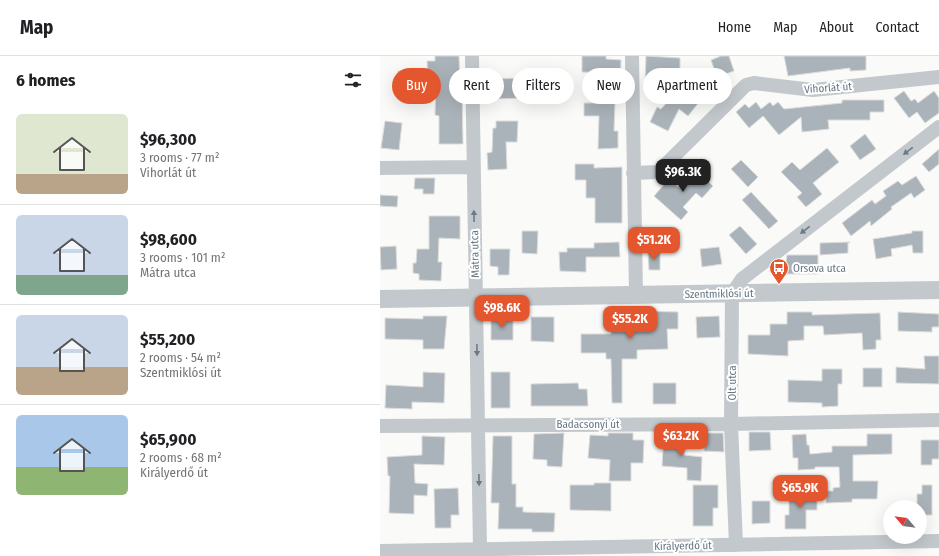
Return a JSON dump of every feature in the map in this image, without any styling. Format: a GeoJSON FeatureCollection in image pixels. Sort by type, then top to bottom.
{"type":"FeatureCollection","features":[{"type":"Feature","properties":{"kind":"street","name":"Mátra utca"},"geometry":{"type":"LineString","coordinates":[[472,56],[480,549]]}},
{"type":"Feature","properties":{"kind":"street"},"geometry":{"type":"LineString","coordinates":[[632,56],[636,294]]}},
{"type":"Feature","properties":{"kind":"street","name":"Vihorlát út"},"geometry":{"type":"LineString","coordinates":[[633,173],[658,172],[746,85],[754,83],[812,90],[939,77]]}},
{"type":"Feature","properties":{"kind":"street"},"geometry":{"type":"LineString","coordinates":[[732,294],[742,279],[939,127]]}},
{"type":"Feature","properties":{"kind":"street"},"geometry":{"type":"LineString","coordinates":[[380,168],[474,167]]}},
{"type":"Feature","properties":{"kind":"street","name":"Szentmiklósi út"},"geometry":{"type":"LineString","coordinates":[[380,299],[939,290]]}},
{"type":"Feature","properties":{"kind":"street","name":"Olt utca"},"geometry":{"type":"LineString","coordinates":[[732,294],[731,424],[736,545]]}},
{"type":"Feature","properties":{"kind":"street","name":"Badacsonyi út"},"geometry":{"type":"LineString","coordinates":[[380,426],[479,424],[731,424],[939,420]]}},
{"type":"Feature","properties":{"kind":"street","name":"Királyerdő út"},"geometry":{"type":"LineString","coordinates":[[380,551],[939,541]]}},
{"type":"Feature","properties":{"kind":"building"},"geometry":{"type":"Polygon","coordinates":[[[435,56],[459,56],[459,68],[449,68],[449,104],[462,104],[463,144],[439,144],[439,116],[435,115],[435,104],[441,104],[441,68],[427,68],[427,61],[435,61],[435,56]]]}},
{"type":"Feature","properties":{"kind":"building"},"geometry":{"type":"Polygon","coordinates":[[[582,56],[606,56],[606,59],[621,60],[621,68],[582,68],[582,56]]]}},
{"type":"Feature","properties":{"kind":"building"},"geometry":{"type":"Polygon","coordinates":[[[646,56],[680,58],[680,68],[646,68],[646,56]]]}},
{"type":"Feature","properties":{"kind":"building"},"geometry":{"type":"Polygon","coordinates":[[[721,56],[729,56],[734,71],[732,72],[732,68],[714,68],[711,60],[721,56]]]}},
{"type":"Feature","properties":{"kind":"building"},"geometry":{"type":"Polygon","coordinates":[[[784,56],[866,56],[866,70],[850,71],[850,68],[788,76],[784,56]]]}},
{"type":"Feature","properties":{"kind":"building"},"geometry":{"type":"Polygon","coordinates":[[[512,78],[512,98],[504,99],[504,79],[512,78]]]}},
{"type":"Feature","properties":{"kind":"building"},"geometry":{"type":"Polygon","coordinates":[[[904,91],[911,101],[915,99],[918,103],[934,91],[939,98],[939,113],[925,123],[917,112],[909,118],[894,98],[904,91]]]}},
{"type":"Feature","properties":{"kind":"building"},"geometry":{"type":"Polygon","coordinates":[[[842,100],[884,100],[884,112],[870,112],[870,120],[828,120],[829,129],[802,132],[801,117],[779,135],[763,116],[749,128],[736,112],[745,104],[749,108],[756,102],[761,109],[770,102],[773,106],[778,102],[784,109],[842,103],[842,100]]]}},
{"type":"Feature","properties":{"kind":"building"},"geometry":{"type":"Polygon","coordinates":[[[584,104],[615,104],[614,131],[618,131],[618,148],[598,149],[599,116],[584,116],[584,104]]]}},
{"type":"Feature","properties":{"kind":"building"},"geometry":{"type":"Polygon","coordinates":[[[666,104],[698,104],[688,116],[679,109],[668,131],[650,122],[657,107],[661,109],[666,104]]]}},
{"type":"Feature","properties":{"kind":"building"},"geometry":{"type":"Polygon","coordinates":[[[385,121],[402,123],[399,150],[381,148],[385,121]]]}},
{"type":"Feature","properties":{"kind":"building"},"geometry":{"type":"Polygon","coordinates":[[[496,121],[518,121],[517,142],[506,142],[507,169],[488,170],[487,153],[492,152],[493,128],[496,128],[496,121]]]}},
{"type":"Feature","properties":{"kind":"building"},"geometry":{"type":"Polygon","coordinates":[[[865,134],[876,149],[860,160],[850,146],[865,134]]]}},
{"type":"Feature","properties":{"kind":"building"},"geometry":{"type":"Polygon","coordinates":[[[827,148],[839,162],[813,183],[822,194],[806,207],[797,197],[802,193],[781,172],[792,162],[800,170],[827,148]]]}},
{"type":"Feature","properties":{"kind":"building"},"geometry":{"type":"Polygon","coordinates":[[[939,149],[939,164],[929,172],[922,164],[939,149]]]}},
{"type":"Feature","properties":{"kind":"building"},"geometry":{"type":"Polygon","coordinates":[[[741,160],[758,177],[748,187],[731,169],[741,160]]]}},
{"type":"Feature","properties":{"kind":"building"},"geometry":{"type":"Polygon","coordinates":[[[575,164],[594,164],[594,168],[622,167],[622,223],[595,223],[595,198],[586,198],[586,180],[575,180],[575,164]]]}},
{"type":"Feature","properties":{"kind":"building"},"geometry":{"type":"Polygon","coordinates":[[[694,169],[713,186],[702,198],[696,193],[683,207],[688,212],[681,220],[654,196],[669,179],[678,187],[694,169]]]}},
{"type":"Feature","properties":{"kind":"building"},"geometry":{"type":"Polygon","coordinates":[[[916,176],[925,190],[914,198],[911,193],[891,207],[892,209],[871,226],[870,221],[851,236],[842,223],[872,200],[875,204],[886,196],[883,191],[898,181],[902,185],[916,176]]]}},
{"type":"Feature","properties":{"kind":"building"},"geometry":{"type":"Polygon","coordinates":[[[415,178],[435,178],[434,194],[423,194],[423,189],[414,189],[415,178]]]}},
{"type":"Feature","properties":{"kind":"building"},"geometry":{"type":"Polygon","coordinates":[[[751,192],[778,221],[769,229],[742,200],[751,192]]]}},
{"type":"Feature","properties":{"kind":"building"},"geometry":{"type":"Polygon","coordinates":[[[380,195],[398,196],[397,207],[380,206],[380,195]]]}},
{"type":"Feature","properties":{"kind":"building"},"geometry":{"type":"Polygon","coordinates":[[[429,216],[460,216],[460,239],[439,238],[438,262],[442,262],[441,281],[419,280],[419,274],[413,273],[413,263],[416,263],[417,249],[429,249],[429,216]]]}},
{"type":"Feature","properties":{"kind":"building"},"geometry":{"type":"Polygon","coordinates":[[[740,226],[757,244],[746,254],[729,235],[740,226]]]}},
{"type":"Feature","properties":{"kind":"building"},"geometry":{"type":"Polygon","coordinates":[[[522,231],[538,231],[537,254],[522,253],[522,231]]]}},
{"type":"Feature","properties":{"kind":"building"},"geometry":{"type":"Polygon","coordinates":[[[912,231],[923,231],[923,253],[913,253],[912,245],[891,249],[892,256],[876,259],[873,239],[912,233],[912,231]]]}},
{"type":"Feature","properties":{"kind":"building"},"geometry":{"type":"Polygon","coordinates":[[[665,232],[678,233],[678,246],[665,245],[665,232]]]}},
{"type":"Feature","properties":{"kind":"building"},"geometry":{"type":"Polygon","coordinates":[[[619,242],[620,257],[586,257],[586,272],[560,271],[559,252],[567,252],[567,248],[594,248],[594,243],[619,242]]]}},
{"type":"Feature","properties":{"kind":"building"},"geometry":{"type":"Polygon","coordinates":[[[850,242],[848,243],[848,253],[820,255],[820,243],[850,242]]]}},
{"type":"Feature","properties":{"kind":"building"},"geometry":{"type":"Polygon","coordinates":[[[396,246],[397,269],[381,270],[380,247],[396,246]]]}},
{"type":"Feature","properties":{"kind":"building"},"geometry":{"type":"Polygon","coordinates":[[[719,247],[722,264],[702,267],[700,249],[719,247]]]}},
{"type":"Feature","properties":{"kind":"building"},"geometry":{"type":"Polygon","coordinates":[[[490,249],[510,249],[509,275],[498,275],[498,267],[490,266],[490,249]]]}},
{"type":"Feature","properties":{"kind":"building"},"geometry":{"type":"Polygon","coordinates":[[[660,251],[660,270],[649,270],[648,252],[660,251]]]}},
{"type":"Feature","properties":{"kind":"building"},"geometry":{"type":"Polygon","coordinates":[[[787,255],[818,255],[818,274],[777,274],[777,263],[786,263],[787,255]]]}},
{"type":"Feature","properties":{"kind":"building"},"geometry":{"type":"Polygon","coordinates":[[[611,312],[678,312],[678,329],[667,329],[668,349],[637,350],[637,359],[622,359],[622,403],[612,403],[611,359],[606,359],[606,353],[581,353],[581,334],[611,334],[611,312]]]}},
{"type":"Feature","properties":{"kind":"building"},"geometry":{"type":"Polygon","coordinates":[[[787,312],[812,312],[812,315],[880,313],[881,340],[876,340],[876,349],[863,350],[862,333],[824,335],[823,326],[804,326],[804,340],[788,341],[788,356],[748,354],[748,335],[770,335],[770,324],[787,324],[787,312]]]}},
{"type":"Feature","properties":{"kind":"building"},"geometry":{"type":"Polygon","coordinates":[[[898,312],[939,314],[939,327],[932,327],[932,332],[898,331],[898,312]]]}},
{"type":"Feature","properties":{"kind":"building"},"geometry":{"type":"Polygon","coordinates":[[[423,316],[447,316],[444,349],[423,349],[423,340],[385,339],[385,318],[423,319],[423,316]]]}},
{"type":"Feature","properties":{"kind":"building"},"geometry":{"type":"Polygon","coordinates":[[[719,316],[720,337],[697,338],[696,317],[719,316]]]}},
{"type":"Feature","properties":{"kind":"building"},"geometry":{"type":"Polygon","coordinates":[[[531,317],[554,317],[554,342],[531,341],[531,317]]]}},
{"type":"Feature","properties":{"kind":"building"},"geometry":{"type":"Polygon","coordinates":[[[513,318],[513,340],[491,340],[491,319],[513,318]]]}},
{"type":"Feature","properties":{"kind":"building"},"geometry":{"type":"Polygon","coordinates":[[[924,356],[939,356],[939,384],[896,383],[896,367],[925,369],[924,356]]]}},
{"type":"Feature","properties":{"kind":"building"},"geometry":{"type":"Polygon","coordinates":[[[863,368],[882,368],[882,387],[863,387],[863,368]]]}},
{"type":"Feature","properties":{"kind":"building"},"geometry":{"type":"Polygon","coordinates":[[[822,369],[842,369],[842,384],[838,384],[838,406],[822,407],[822,403],[788,402],[788,380],[822,381],[822,369]]]}},
{"type":"Feature","properties":{"kind":"building"},"geometry":{"type":"Polygon","coordinates":[[[423,372],[445,373],[444,403],[412,402],[412,409],[385,408],[386,385],[423,387],[423,372]]]}},
{"type":"Feature","properties":{"kind":"building"},"geometry":{"type":"Polygon","coordinates":[[[491,372],[510,372],[510,408],[491,408],[491,372]]]}},
{"type":"Feature","properties":{"kind":"building"},"geometry":{"type":"Polygon","coordinates":[[[578,383],[579,389],[587,389],[588,406],[531,406],[531,384],[578,383]]]}},
{"type":"Feature","properties":{"kind":"building"},"geometry":{"type":"Polygon","coordinates":[[[653,383],[676,383],[676,404],[653,404],[653,383]]]}},
{"type":"Feature","properties":{"kind":"building"},"geometry":{"type":"Polygon","coordinates":[[[749,432],[770,432],[771,450],[749,451],[749,432]]]}},
{"type":"Feature","properties":{"kind":"building"},"geometry":{"type":"Polygon","coordinates":[[[564,433],[562,467],[547,466],[547,460],[533,459],[534,434],[564,433]]]}},
{"type":"Feature","properties":{"kind":"building"},"geometry":{"type":"Polygon","coordinates":[[[608,433],[633,433],[633,440],[644,440],[643,463],[631,463],[631,481],[609,481],[610,460],[588,458],[590,435],[608,436],[608,433]]]}},
{"type":"Feature","properties":{"kind":"building"},"geometry":{"type":"Polygon","coordinates":[[[705,433],[723,433],[724,452],[704,451],[705,433]]]}},
{"type":"Feature","properties":{"kind":"building"},"geometry":{"type":"Polygon","coordinates":[[[664,434],[686,435],[684,455],[702,457],[701,481],[687,480],[687,468],[662,466],[664,434]]]}},
{"type":"Feature","properties":{"kind":"building"},"geometry":{"type":"Polygon","coordinates":[[[806,434],[810,454],[832,452],[832,446],[867,446],[867,434],[892,434],[892,454],[853,455],[853,481],[878,481],[877,499],[852,499],[852,502],[826,503],[826,491],[833,491],[833,488],[840,487],[839,467],[815,467],[815,469],[798,470],[798,458],[793,458],[792,435],[806,434]]]}},
{"type":"Feature","properties":{"kind":"building"},"geometry":{"type":"Polygon","coordinates":[[[422,436],[445,437],[444,465],[414,464],[415,483],[428,484],[427,496],[414,495],[414,514],[389,513],[390,476],[388,476],[387,457],[422,455],[422,436]]]}},
{"type":"Feature","properties":{"kind":"building"},"geometry":{"type":"Polygon","coordinates":[[[493,436],[512,436],[512,484],[516,484],[516,507],[523,507],[523,512],[555,513],[554,532],[532,532],[532,529],[498,529],[499,503],[491,503],[493,436]]]}},
{"type":"Feature","properties":{"kind":"building"},"geometry":{"type":"Polygon","coordinates":[[[921,440],[939,440],[939,459],[932,459],[932,465],[921,465],[921,440]]]}},
{"type":"Feature","properties":{"kind":"building"},"geometry":{"type":"Polygon","coordinates":[[[594,483],[611,483],[611,511],[570,510],[570,485],[594,485],[594,483]]]}},
{"type":"Feature","properties":{"kind":"building"},"geometry":{"type":"Polygon","coordinates":[[[693,485],[718,485],[718,508],[713,508],[713,526],[693,526],[693,485]]]}},
{"type":"Feature","properties":{"kind":"building"},"geometry":{"type":"Polygon","coordinates":[[[922,485],[932,485],[932,515],[927,515],[927,500],[917,500],[917,494],[922,494],[922,485]]]}},
{"type":"Feature","properties":{"kind":"building"},"geometry":{"type":"Polygon","coordinates":[[[458,488],[459,515],[451,515],[451,528],[435,528],[434,489],[458,488]]]}},
{"type":"Feature","properties":{"kind":"building"},"geometry":{"type":"Polygon","coordinates":[[[789,491],[803,491],[803,494],[817,494],[817,510],[806,510],[806,529],[785,529],[785,515],[789,515],[789,491]]]}},
{"type":"Feature","properties":{"kind":"building"},"geometry":{"type":"Polygon","coordinates":[[[752,501],[770,501],[770,523],[752,524],[752,501]]]}},
{"type":"Feature","properties":{"kind":"place","name":"Orsova utca"},"geometry":{"type":"Point","coordinates":[779,285]}}]}
